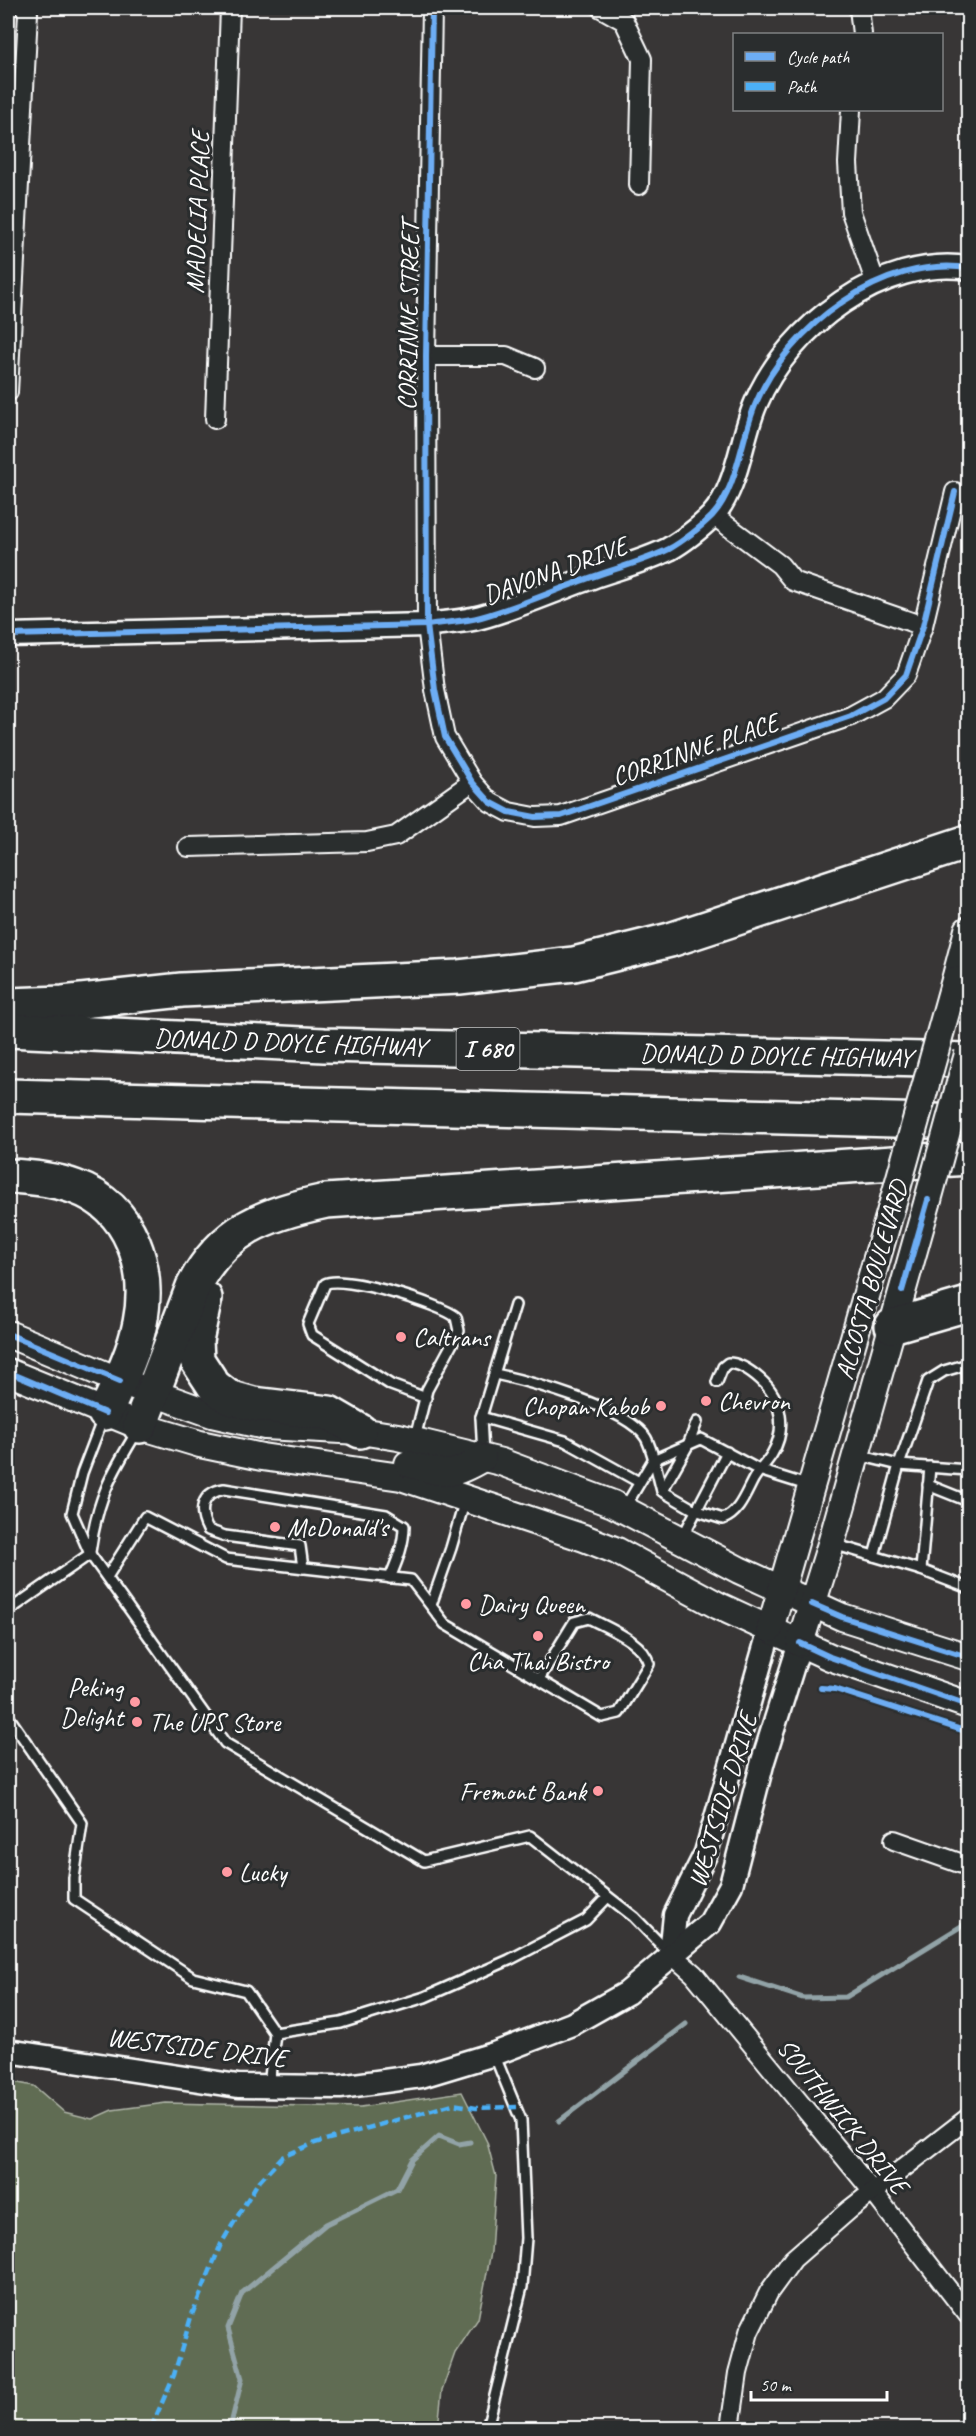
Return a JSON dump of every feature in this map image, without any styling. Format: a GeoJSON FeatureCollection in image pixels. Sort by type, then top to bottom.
{"type":"FeatureCollection","features":[{"type":"Feature","properties":{"kind":"highway"},"geometry":{"type":"LineString","coordinates":[[8,1005],[63,1003],[182,990],[459,977],[574,964],[670,940],[969,842]]}},
{"type":"Feature","properties":{"kind":"highway","name":"DONALD D DOYLE HIGHWAY"},"geometry":{"type":"LineString","coordinates":[[8,1030],[324,1045],[969,1060]]}},
{"type":"Feature","properties":{"kind":"highway","name":"I 680"},"geometry":{"type":"LineString","coordinates":[[8,1096],[969,1122]]}},
{"type":"Feature","properties":{"kind":"highway"},"geometry":{"type":"LineString","coordinates":[[140,1426],[193,1287],[215,1253],[246,1226],[287,1209],[326,1201],[969,1158]]}},
{"type":"Feature","properties":{"kind":"highway"},"geometry":{"type":"LineString","coordinates":[[8,1176],[48,1179],[77,1187],[106,1204],[126,1228],[140,1257],[144,1279],[140,1324],[120,1381],[105,1413]]}},
{"type":"Feature","properties":{"kind":"highway"},"geometry":{"type":"LineString","coordinates":[[215,1253],[195,1340],[197,1360],[205,1376],[228,1397],[253,1404],[329,1413],[360,1431]]}},
{"type":"Feature","properties":{"kind":"highway"},"geometry":{"type":"LineString","coordinates":[[892,1326],[969,1304]]}},
{"type":"Feature","properties":{"kind":"main road","name":"ALCOSTA BOULEVARD"},"geometry":{"type":"LineString","coordinates":[[770,1629],[969,930]]}},
{"type":"Feature","properties":{"kind":"main road","name":"ALCOSTA BOULEVARD"},"geometry":{"type":"LineString","coordinates":[[800,1643],[831,1544],[969,1054]]}},
{"type":"Feature","properties":{"kind":"main road"},"geometry":{"type":"LineString","coordinates":[[8,1334],[120,1381],[212,1414],[265,1426],[360,1431],[414,1441],[483,1458],[624,1510],[781,1590],[842,1617],[969,1658]]}},
{"type":"Feature","properties":{"kind":"main road"},"geometry":{"type":"LineString","coordinates":[[8,1372],[105,1413],[200,1444],[262,1457],[401,1477],[617,1551],[719,1606],[830,1657],[969,1705]]}},
{"type":"Feature","properties":{"kind":"main road"},"geometry":{"type":"LineString","coordinates":[[355,1470],[370,1459],[380,1458],[447,1474],[458,1473],[483,1458]]}},
{"type":"Feature","properties":{"kind":"street"},"geometry":{"type":"LineString","coordinates":[[8,392],[28,13],[25,8]]}},
{"type":"Feature","properties":{"kind":"street","name":"MADELIA PLACE"},"geometry":{"type":"LineString","coordinates":[[214,419],[230,8]]}},
{"type":"Feature","properties":{"kind":"street","name":"CORRINNE STREET"},"geometry":{"type":"LineString","coordinates":[[427,625],[426,356],[432,8]]}},
{"type":"Feature","properties":{"kind":"street"},"geometry":{"type":"LineString","coordinates":[[601,8],[624,21],[642,59],[639,185]]}},
{"type":"Feature","properties":{"kind":"street"},"geometry":{"type":"LineString","coordinates":[[859,8],[862,33]]}},
{"type":"Feature","properties":{"kind":"street"},"geometry":{"type":"LineString","coordinates":[[851,111],[848,163],[851,212],[876,284]]}},
{"type":"Feature","properties":{"kind":"street","name":"DAVONA DRIVE"},"geometry":{"type":"LineString","coordinates":[[8,635],[427,625],[480,617],[669,549],[713,515],[735,475],[745,433],[768,376],[786,352],[808,329],[841,303],[876,284],[935,267],[969,268]]}},
{"type":"Feature","properties":{"kind":"street"},"geometry":{"type":"LineString","coordinates":[[426,356],[506,356],[535,368]]}},
{"type":"Feature","properties":{"kind":"street","name":"CORRINNE PLACE"},"geometry":{"type":"LineString","coordinates":[[427,625],[435,690],[445,737],[472,782],[490,802],[509,812],[535,817],[561,816],[851,716],[884,698],[906,675],[923,626],[955,492]]}},
{"type":"Feature","properties":{"kind":"street"},"geometry":{"type":"LineString","coordinates":[[713,515],[780,565],[793,581],[923,626]]}},
{"type":"Feature","properties":{"kind":"street"},"geometry":{"type":"LineString","coordinates":[[188,847],[367,842],[396,836],[472,782]]}},
{"type":"Feature","properties":{"kind":"street","name":"WESTSIDE DRIVE"},"geometry":{"type":"LineString","coordinates":[[671,1954],[675,1915],[706,1853],[770,1629]]}},
{"type":"Feature","properties":{"kind":"street","name":"WESTSIDE DRIVE"},"geometry":{"type":"LineString","coordinates":[[8,2051],[238,2086],[340,2087],[421,2076],[494,2054],[572,2024],[627,1993],[710,1923],[731,1885],[763,1761],[800,1643]]}},
{"type":"Feature","properties":{"kind":"street"},"geometry":{"type":"LineString","coordinates":[[894,1840],[969,1866]]}},
{"type":"Feature","properties":{"kind":"street","name":"SOUTHWICK DRIVE"},"geometry":{"type":"LineString","coordinates":[[671,1954],[694,1974],[873,2192],[969,2315]]}},
{"type":"Feature","properties":{"kind":"street"},"geometry":{"type":"LineString","coordinates":[[730,2428],[738,2373],[749,2332],[769,2292],[793,2259],[873,2192],[969,2118]]}},
{"type":"Feature","properties":{"kind":"lane"},"geometry":{"type":"LineString","coordinates":[[414,1441],[426,1398],[427,1390],[459,1331],[456,1317],[439,1308],[348,1282],[325,1284],[308,1324],[312,1335],[391,1385],[426,1398]]}},
{"type":"Feature","properties":{"kind":"lane"},"geometry":{"type":"LineString","coordinates":[[483,1458],[481,1417],[515,1305]]}},
{"type":"Feature","properties":{"kind":"lane"},"geometry":{"type":"LineString","coordinates":[[495,1374],[567,1394],[620,1419],[645,1437],[662,1491],[695,1510],[723,1519],[734,1515],[759,1470],[772,1455],[778,1440],[781,1413],[777,1401],[763,1382],[735,1363],[728,1363],[723,1367],[717,1382]]}},
{"type":"Feature","properties":{"kind":"lane"},"geometry":{"type":"LineString","coordinates":[[874,1556],[899,1466],[928,1381],[944,1371],[969,1364]]}},
{"type":"Feature","properties":{"kind":"lane"},"geometry":{"type":"LineString","coordinates":[[105,1413],[82,1473],[72,1513],[90,1554],[225,1743],[424,1861],[530,1836],[634,1917],[671,1954]]}},
{"type":"Feature","properties":{"kind":"lane"},"geometry":{"type":"LineString","coordinates":[[481,1417],[564,1441],[639,1482]]}},
{"type":"Feature","properties":{"kind":"lane"},"geometry":{"type":"LineString","coordinates":[[662,1491],[688,1445],[697,1422]]}},
{"type":"Feature","properties":{"kind":"lane"},"geometry":{"type":"LineString","coordinates":[[8,1611],[90,1554],[94,1518],[108,1479],[140,1426]]}},
{"type":"Feature","properties":{"kind":"lane"},"geometry":{"type":"LineString","coordinates":[[624,1510],[652,1460],[701,1439],[759,1470],[812,1487]]}},
{"type":"Feature","properties":{"kind":"lane"},"geometry":{"type":"LineString","coordinates":[[681,1540],[727,1452]]}},
{"type":"Feature","properties":{"kind":"lane"},"geometry":{"type":"LineString","coordinates":[[855,1455],[899,1466],[969,1470]]}},
{"type":"Feature","properties":{"kind":"lane"},"geometry":{"type":"LineString","coordinates":[[921,1570],[930,1467]]}},
{"type":"Feature","properties":{"kind":"lane"},"geometry":{"type":"LineString","coordinates":[[928,1485],[969,1501]]}},
{"type":"Feature","properties":{"kind":"lane"},"geometry":{"type":"LineString","coordinates":[[303,1568],[300,1546],[225,1536],[208,1530],[201,1513],[206,1498],[212,1491],[224,1490],[386,1515],[397,1519],[404,1526],[404,1535],[399,1557],[390,1578]]}},
{"type":"Feature","properties":{"kind":"lane"},"geometry":{"type":"LineString","coordinates":[[430,1605],[451,1548],[465,1500]]}},
{"type":"Feature","properties":{"kind":"lane"},"geometry":{"type":"LineString","coordinates":[[107,1577],[145,1517],[226,1559],[411,1580],[445,1624],[602,1717],[619,1713],[649,1664],[647,1655],[639,1647],[590,1618],[574,1622],[539,1679]]}},
{"type":"Feature","properties":{"kind":"lane"},"geometry":{"type":"LineString","coordinates":[[831,1544],[921,1570],[969,1588]]}},
{"type":"Feature","properties":{"kind":"lane"},"geometry":{"type":"LineString","coordinates":[[8,1716],[82,1823],[74,1878],[74,1899],[193,1978],[246,1991],[275,2033],[269,2088]]}},
{"type":"Feature","properties":{"kind":"lane"},"geometry":{"type":"LineString","coordinates":[[275,2033],[341,2023],[425,1997],[509,1960],[586,1920],[608,1897]]}},
{"type":"Feature","properties":{"kind":"lane"},"geometry":{"type":"LineString","coordinates":[[487,2428],[522,2287],[526,2238],[521,2120],[494,2054]]}},
{"type":"Feature","properties":{"kind":"green space"},"geometry":{"type":"Polygon","coordinates":[[[8,2081],[34,2086],[64,2112],[92,2119],[112,2110],[166,2103],[361,2107],[462,2092],[487,2142],[496,2176],[491,2252],[478,2319],[455,2353],[442,2390],[438,2428],[8,2428],[8,2081]]]}},
{"type":"Feature","properties":{"kind":"waterway"},"geometry":{"type":"LineString","coordinates":[[739,1977],[803,1998],[846,1997],[968,1922]]}},
{"type":"Feature","properties":{"kind":"waterway"},"geometry":{"type":"LineString","coordinates":[[559,2121],[686,2024]]}},
{"type":"Feature","properties":{"kind":"waterway"},"geometry":{"type":"LineString","coordinates":[[230,2428],[242,2379],[228,2328],[242,2293],[326,2224],[397,2189],[412,2160],[439,2136],[459,2144],[470,2142]]}},
{"type":"Feature","properties":{"kind":"marked path"},"geometry":{"type":"LineString","coordinates":[[151,2428],[174,2375],[191,2317],[221,2244],[257,2184],[282,2157],[315,2143],[453,2104],[476,2108],[517,2107]]}},
{"type":"Feature","properties":{"kind":"cycle path"},"geometry":{"type":"LineString","coordinates":[[432,8],[426,356],[427,625],[435,690],[445,737],[472,782],[490,802],[509,812],[535,817],[561,816],[851,716],[884,698],[906,675],[923,626],[955,492]]}},
{"type":"Feature","properties":{"kind":"cycle path"},"geometry":{"type":"LineString","coordinates":[[8,635],[427,625],[461,621],[509,608],[650,557],[669,549],[685,538],[712,516],[721,504],[733,477],[756,403],[771,375],[791,348],[815,323],[842,302],[872,285],[904,273],[936,267],[968,268]]}},
{"type":"Feature","properties":{"kind":"cycle path"},"geometry":{"type":"LineString","coordinates":[[902,1291],[928,1200]]}},
{"type":"Feature","properties":{"kind":"cycle path"},"geometry":{"type":"LineString","coordinates":[[8,1334],[120,1381]]}},
{"type":"Feature","properties":{"kind":"cycle path"},"geometry":{"type":"LineString","coordinates":[[8,1372],[105,1413]]}},
{"type":"Feature","properties":{"kind":"cycle path"},"geometry":{"type":"LineString","coordinates":[[812,1604],[842,1617],[968,1657]]}},
{"type":"Feature","properties":{"kind":"cycle path"},"geometry":{"type":"LineString","coordinates":[[800,1643],[830,1657],[968,1705]]}},
{"type":"Feature","properties":{"kind":"cycle path"},"geometry":{"type":"LineString","coordinates":[[821,1688],[835,1689],[968,1732]]}},
{"type":"Feature","properties":{"kind":"place","name":"Caltrans"},"geometry":{"type":"Point","coordinates":[401,1337]}},
{"type":"Feature","properties":{"kind":"place","name":"Chevron"},"geometry":{"type":"Point","coordinates":[706,1401]}},
{"type":"Feature","properties":{"kind":"place","name":"Chopan Kabob"},"geometry":{"type":"Point","coordinates":[661,1406]}},
{"type":"Feature","properties":{"kind":"place","name":"McDonald's"},"geometry":{"type":"Point","coordinates":[275,1527]}},
{"type":"Feature","properties":{"kind":"place","name":"Dairy Queen"},"geometry":{"type":"Point","coordinates":[466,1604]}},
{"type":"Feature","properties":{"kind":"place","name":"Cha Thai Bistro"},"geometry":{"type":"Point","coordinates":[538,1636]}},
{"type":"Feature","properties":{"kind":"place","name":"Peking Delight"},"geometry":{"type":"Point","coordinates":[135,1702]}},
{"type":"Feature","properties":{"kind":"place","name":"The UPS Store"},"geometry":{"type":"Point","coordinates":[137,1722]}},
{"type":"Feature","properties":{"kind":"place","name":"Fremont Bank"},"geometry":{"type":"Point","coordinates":[598,1791]}},
{"type":"Feature","properties":{"kind":"place","name":"Lucky"},"geometry":{"type":"Point","coordinates":[227,1872]}}]}
